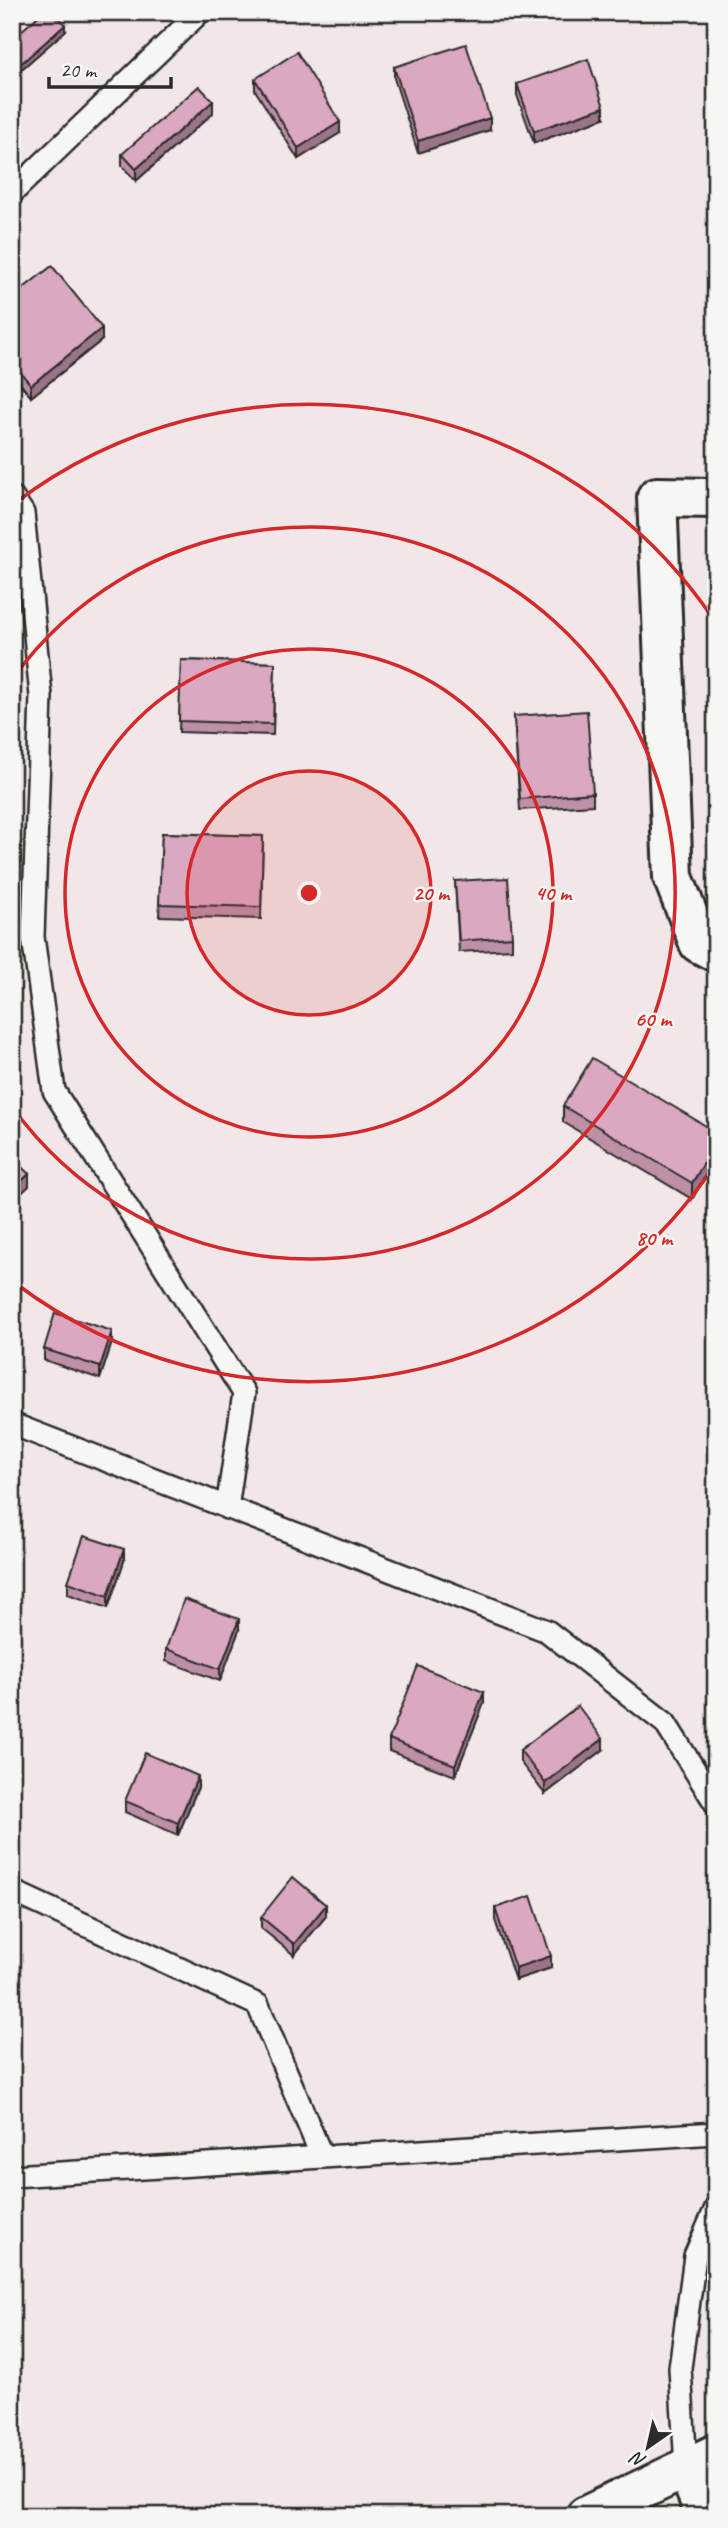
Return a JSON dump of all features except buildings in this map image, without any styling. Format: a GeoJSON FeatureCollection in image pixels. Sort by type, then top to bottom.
{"type":"FeatureCollection","features":[{"type":"Feature","properties":{"kind":"street"},"geometry":{"type":"LineString","coordinates":[[716,498],[657,497],[673,877],[699,943],[716,952]]}},
{"type":"Feature","properties":{"kind":"street"},"geometry":{"type":"LineString","coordinates":[[586,2516],[701,2460],[706,2516]]}},
{"type":"Feature","properties":{"kind":"lane"},"geometry":{"type":"LineString","coordinates":[[12,193],[200,12]]}},
{"type":"Feature","properties":{"kind":"lane"},"geometry":{"type":"LineString","coordinates":[[12,497],[23,513],[41,695],[33,937],[54,1091],[244,1393],[227,1508]]}},
{"type":"Feature","properties":{"kind":"lane"},"geometry":{"type":"LineString","coordinates":[[12,1424],[547,1631],[665,1723],[716,1804]]}},
{"type":"Feature","properties":{"kind":"lane"},"geometry":{"type":"LineString","coordinates":[[12,1891],[258,2005],[322,2157]]}},
{"type":"Feature","properties":{"kind":"lane"},"geometry":{"type":"LineString","coordinates":[[12,2176],[716,2133]]}},
{"type":"Feature","properties":{"kind":"lane"},"geometry":{"type":"LineString","coordinates":[[701,2460],[680,2368],[695,2256],[716,2208]]}}]}
